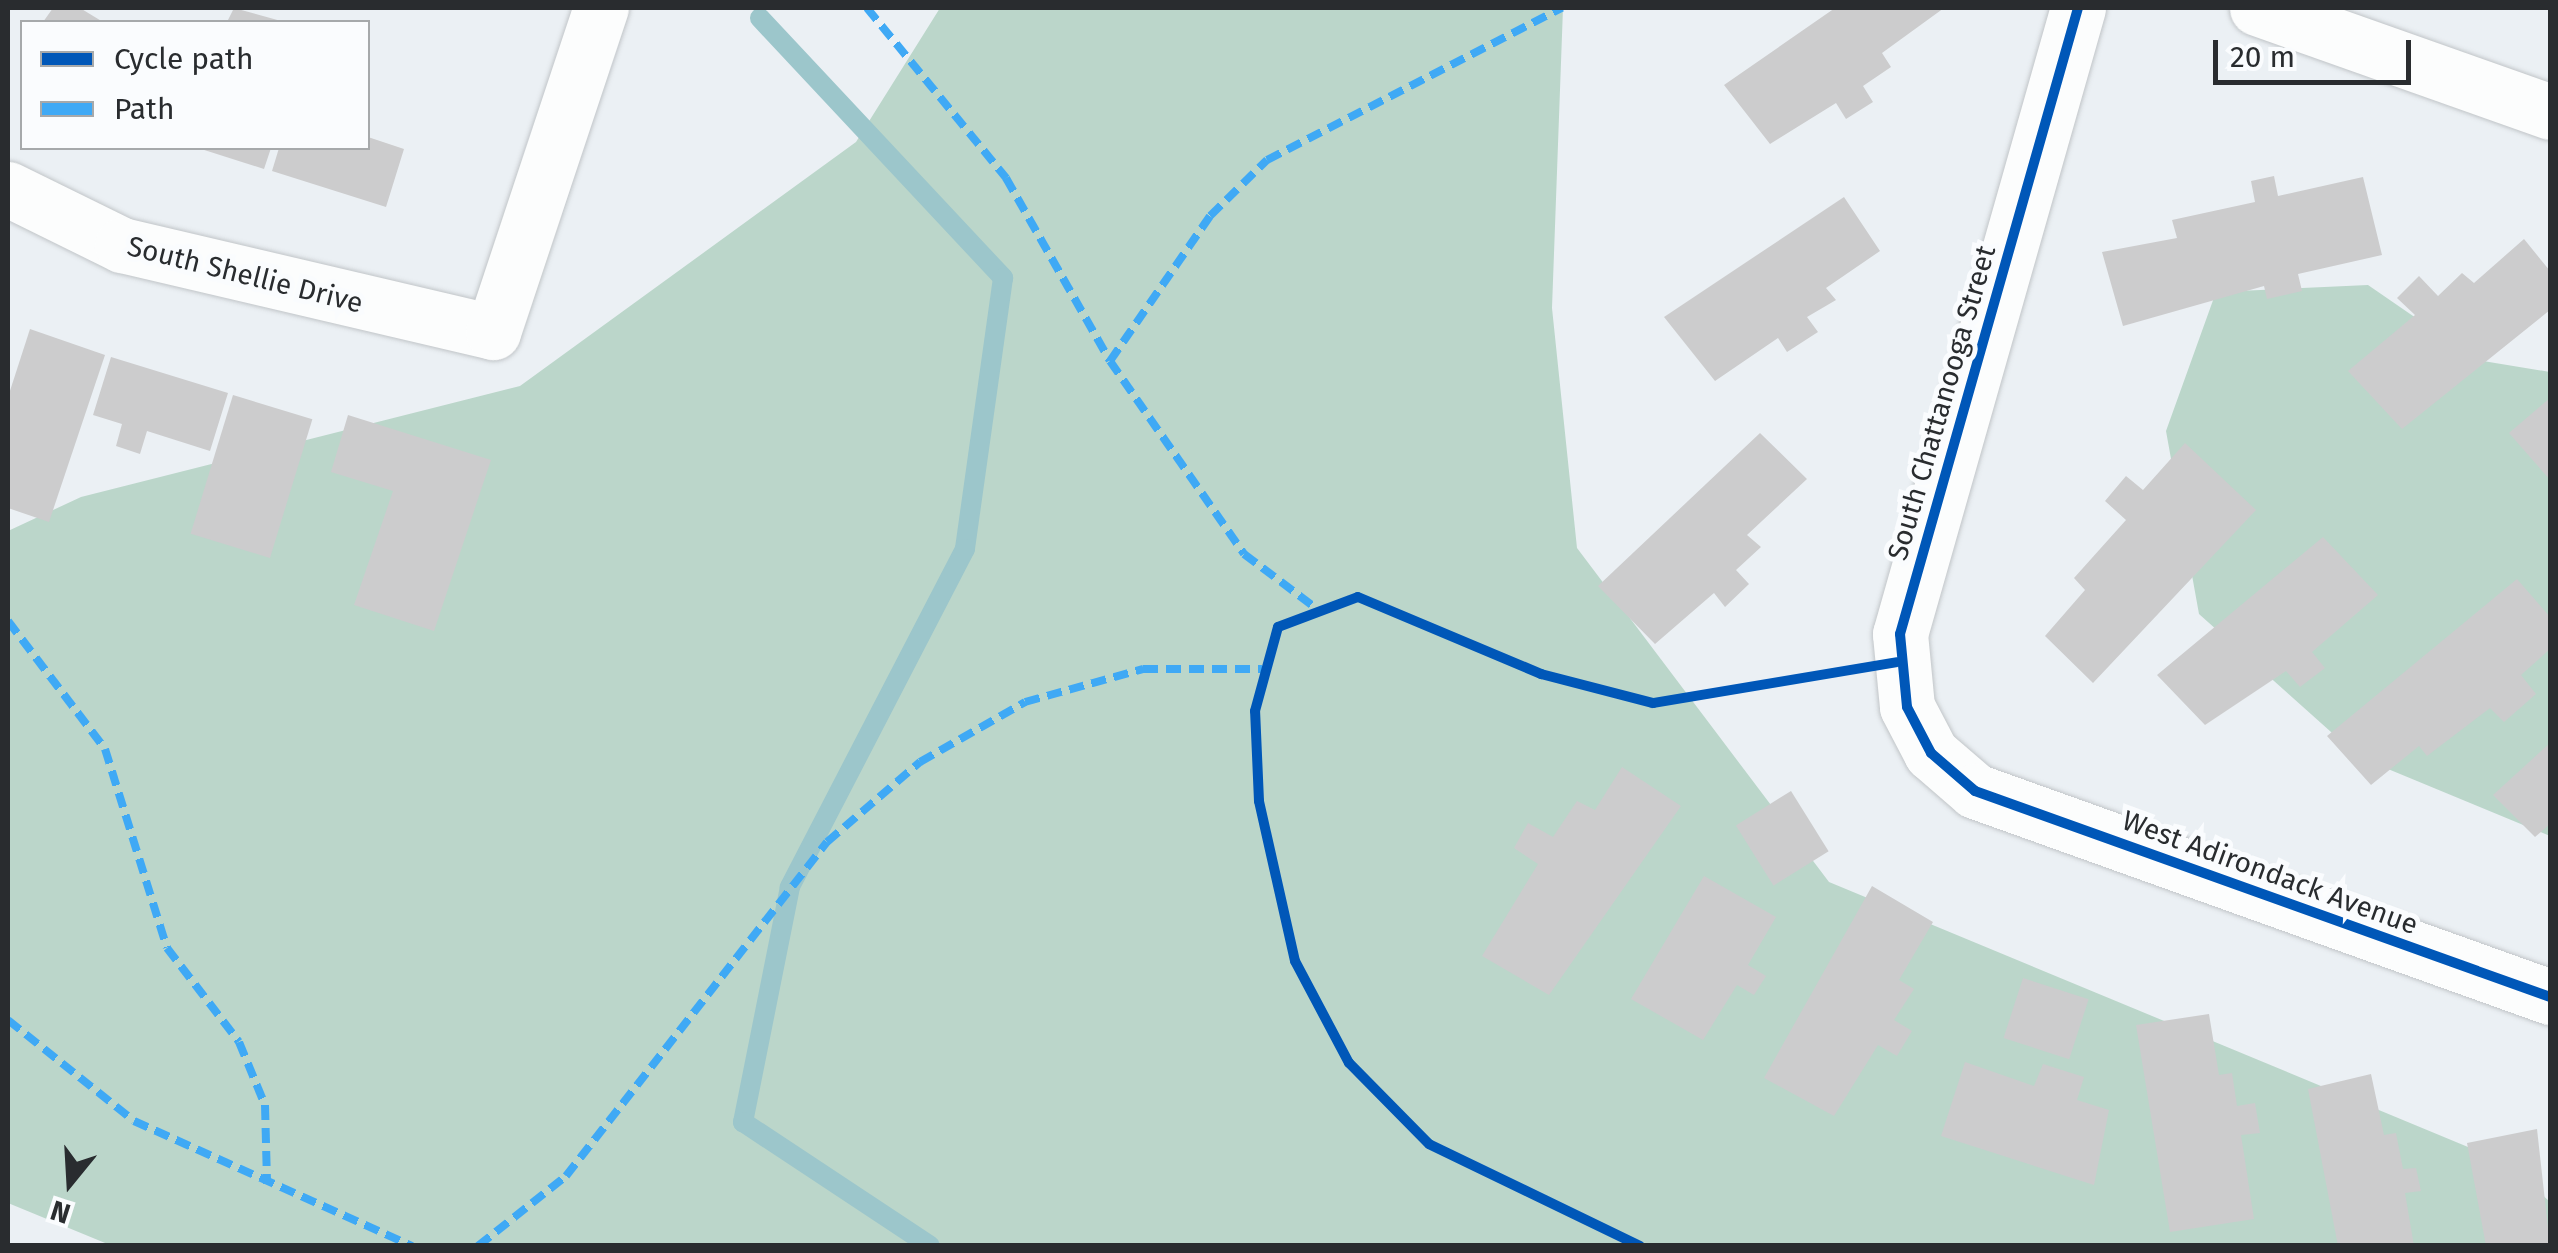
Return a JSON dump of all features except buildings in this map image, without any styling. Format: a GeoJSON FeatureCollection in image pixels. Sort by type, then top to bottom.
{"type":"FeatureCollection","features":[{"type":"Feature","properties":{"kind":"street","name":"South Shellie Drive"},"geometry":{"type":"LineString","coordinates":[[8,189],[122,246],[493,332],[601,8]]}},
{"type":"Feature","properties":{"kind":"street","name":"South Chattanooga Street"},"geometry":{"type":"LineString","coordinates":[[1975,792],[1931,753],[1908,708],[1900,634],[2078,8]]}},
{"type":"Feature","properties":{"kind":"street"},"geometry":{"type":"LineString","coordinates":[[2257,8],[2550,112]]}},
{"type":"Feature","properties":{"kind":"street","name":"West Adirondack Avenue"},"geometry":{"type":"LineString","coordinates":[[1975,792],[2550,997]]}},
{"type":"Feature","properties":{"kind":"green space"},"geometry":{"type":"Polygon","coordinates":[[[940,8],[1563,8],[1552,308],[1577,548],[1829,882],[2509,1164],[2550,1202],[2550,1245],[110,1245],[8,1203],[8,531],[81,497],[520,386],[856,142],[940,8]]]}},
{"type":"Feature","properties":{"kind":"green space"},"geometry":{"type":"Polygon","coordinates":[[[2368,285],[2477,360],[2550,372],[2550,836],[2359,757],[2199,614],[2166,431],[2216,292],[2368,285]]]}},
{"type":"Feature","properties":{"kind":"waterway"},"geometry":{"type":"LineString","coordinates":[[760,18],[1003,278],[965,549],[790,887],[743,1122],[930,1246]]}},
{"type":"Feature","properties":{"kind":"marked path"},"geometry":{"type":"LineString","coordinates":[[867,8],[1006,178],[1110,361],[1244,554],[1313,606]]}},
{"type":"Feature","properties":{"kind":"marked path"},"geometry":{"type":"LineString","coordinates":[[1110,361],[1210,216],[1267,160],[1562,8]]}},
{"type":"Feature","properties":{"kind":"marked path"},"geometry":{"type":"LineString","coordinates":[[8,621],[105,749],[167,948],[239,1042],[265,1105],[267,1184]]}},
{"type":"Feature","properties":{"kind":"marked path"},"geometry":{"type":"LineString","coordinates":[[478,1246],[566,1176],[827,842],[920,762],[1025,702],[1143,669],[1262,669]]}},
{"type":"Feature","properties":{"kind":"marked path"},"geometry":{"type":"LineString","coordinates":[[8,1020],[134,1121],[412,1246]]}},
{"type":"Feature","properties":{"kind":"cycle path"},"geometry":{"type":"LineString","coordinates":[[2078,8],[1900,634],[1907,707],[1931,753],[1975,791],[2550,997]]}},
{"type":"Feature","properties":{"kind":"cycle path"},"geometry":{"type":"LineString","coordinates":[[1640,1246],[1429,1144],[1349,1063],[1295,961],[1259,801],[1255,711],[1278,627],[1358,597],[1541,674],[1653,703],[1897,662]]}}]}
